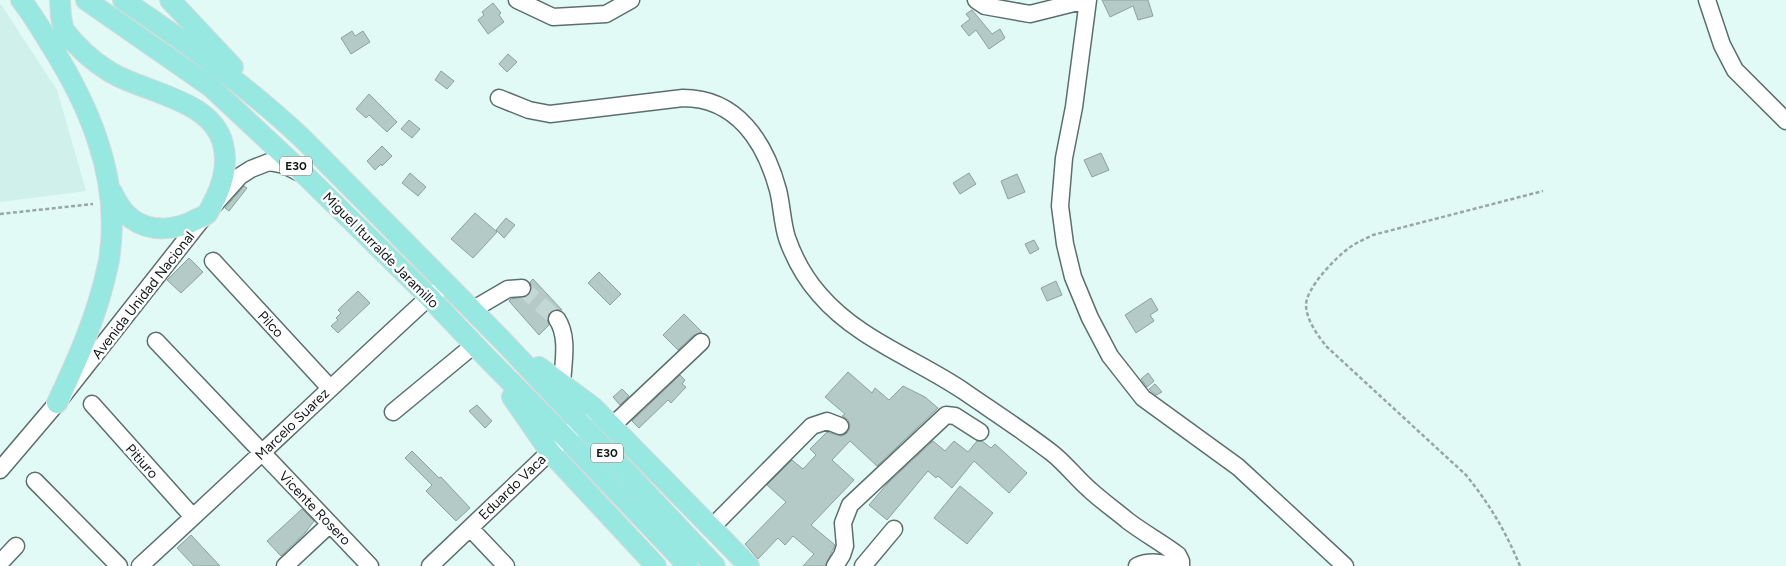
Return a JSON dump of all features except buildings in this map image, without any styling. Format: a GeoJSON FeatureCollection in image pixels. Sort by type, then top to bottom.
{"type":"FeatureCollection","features":[{"type":"Feature","properties":{"kind":"main road"},"geometry":{"type":"LineString","coordinates":[[21,0],[69,74],[97,136],[109,182],[120,208],[132,220],[147,226],[172,229],[190,224],[206,214],[220,185],[225,171],[226,158],[221,135],[212,122],[192,106],[111,72],[83,52],[61,15]]}},
{"type":"Feature","properties":{"kind":"main road","name":"Miguel Iturralde Jaramillo"},"geometry":{"type":"LineString","coordinates":[[86,0],[212,87],[429,297],[480,351],[572,430],[715,566]]}},
{"type":"Feature","properties":{"kind":"main road","name":"Miguel Iturralde Jaramillo"},"geometry":{"type":"LineString","coordinates":[[123,0],[222,70],[275,113],[501,339],[572,430],[688,566]]}},
{"type":"Feature","properties":{"kind":"main road"},"geometry":{"type":"LineString","coordinates":[[170,0],[275,113]]}},
{"type":"Feature","properties":{"kind":"main road"},"geometry":{"type":"LineString","coordinates":[[57,403],[78,359],[94,315],[109,264],[113,220],[109,182],[110,162],[105,133],[68,47],[61,15]]}},
{"type":"Feature","properties":{"kind":"main road","name":"Miguel Iturralde Jaramillo"},"geometry":{"type":"LineString","coordinates":[[501,339],[592,406],[749,566]]}},
{"type":"Feature","properties":{"kind":"main road","name":"Miguel Iturralde Jaramillo"},"geometry":{"type":"LineString","coordinates":[[480,351],[550,452],[656,566]]}},
{"type":"Feature","properties":{"kind":"street"},"geometry":{"type":"LineString","coordinates":[[517,0],[554,17],[606,14],[631,0]]}},
{"type":"Feature","properties":{"kind":"street"},"geometry":{"type":"LineString","coordinates":[[976,0],[985,6],[1030,14],[1087,0],[1074,107],[1064,158],[1060,206],[1065,244],[1073,277],[1090,318],[1110,356],[1143,398],[1238,467],[1345,566]]}},
{"type":"Feature","properties":{"kind":"street"},"geometry":{"type":"LineString","coordinates":[[1706,0],[1722,45],[1735,70],[1786,121]]}},
{"type":"Feature","properties":{"kind":"street"},"geometry":{"type":"LineString","coordinates":[[499,98],[529,110],[550,114],[683,98],[704,99],[715,102],[731,111],[749,130],[766,159],[778,190],[784,223],[793,253],[808,279],[826,303],[861,332],[964,391],[1052,453],[1090,490],[1130,522],[1178,555],[1181,566]]}},
{"type":"Feature","properties":{"kind":"street","name":"Avenida Unidad Nacional"},"geometry":{"type":"LineString","coordinates":[[0,470],[57,403],[206,214],[240,176],[251,169],[269,162],[284,165],[306,176]]}},
{"type":"Feature","properties":{"kind":"street","name":"Pilco"},"geometry":{"type":"LineString","coordinates":[[213,261],[330,388]]}},
{"type":"Feature","properties":{"kind":"street","name":"Marcelo Suarez"},"geometry":{"type":"LineString","coordinates":[[140,566],[263,454],[330,388],[429,297],[447,285]]}},
{"type":"Feature","properties":{"kind":"street"},"geometry":{"type":"LineString","coordinates":[[472,310],[508,289],[522,288]]}},
{"type":"Feature","properties":{"kind":"street"},"geometry":{"type":"LineString","coordinates":[[557,319],[562,326],[564,337],[562,384]]}},
{"type":"Feature","properties":{"kind":"street","name":"Vicente Rosero"},"geometry":{"type":"LineString","coordinates":[[156,341],[370,566]]}},
{"type":"Feature","properties":{"kind":"street"},"geometry":{"type":"LineString","coordinates":[[612,426],[701,342]]}},
{"type":"Feature","properties":{"kind":"street"},"geometry":{"type":"LineString","coordinates":[[393,412],[480,351]]}},
{"type":"Feature","properties":{"kind":"street","name":"Pitiuro"},"geometry":{"type":"LineString","coordinates":[[92,404],[193,517]]}},
{"type":"Feature","properties":{"kind":"street","name":"Eduardo Vaca"},"geometry":{"type":"LineString","coordinates":[[430,566],[550,452],[592,406]]}},
{"type":"Feature","properties":{"kind":"street"},"geometry":{"type":"LineString","coordinates":[[835,566],[845,546],[843,523],[850,505],[946,415],[955,416],[980,432]]}},
{"type":"Feature","properties":{"kind":"street"},"geometry":{"type":"LineString","coordinates":[[711,528],[812,426],[827,421],[840,426]]}},
{"type":"Feature","properties":{"kind":"street"},"geometry":{"type":"LineString","coordinates":[[34,481],[114,564]]}},
{"type":"Feature","properties":{"kind":"street"},"geometry":{"type":"LineString","coordinates":[[285,566],[330,524]]}},
{"type":"Feature","properties":{"kind":"street"},"geometry":{"type":"LineString","coordinates":[[470,528],[506,566]]}},
{"type":"Feature","properties":{"kind":"street"},"geometry":{"type":"LineString","coordinates":[[863,566],[894,529]]}},
{"type":"Feature","properties":{"kind":"street"},"geometry":{"type":"LineString","coordinates":[[0,563],[16,546]]}},
{"type":"Feature","properties":{"kind":"street"},"geometry":{"type":"LineString","coordinates":[[1137,566],[1164,562],[1176,566]]}},
{"type":"Feature","properties":{"kind":"path"},"geometry":{"type":"LineString","coordinates":[[1520,566],[1500,523],[1466,475],[1334,355],[1315,330],[1306,305],[1312,289],[1321,275],[1340,255],[1365,239],[1543,191]]}},
{"type":"Feature","properties":{"kind":"path"},"geometry":{"type":"LineString","coordinates":[[0,214],[93,204]]}},
{"type":"Feature","properties":{"kind":"shaded area"},"geometry":{"type":"Polygon","coordinates":[[[0,3],[57,90],[86,191],[0,202],[0,3]]]}},
{"type":"Feature","properties":{"kind":"tunnel"},"geometry":{"type":"LineString","coordinates":[[522,288],[557,319]]}}]}
